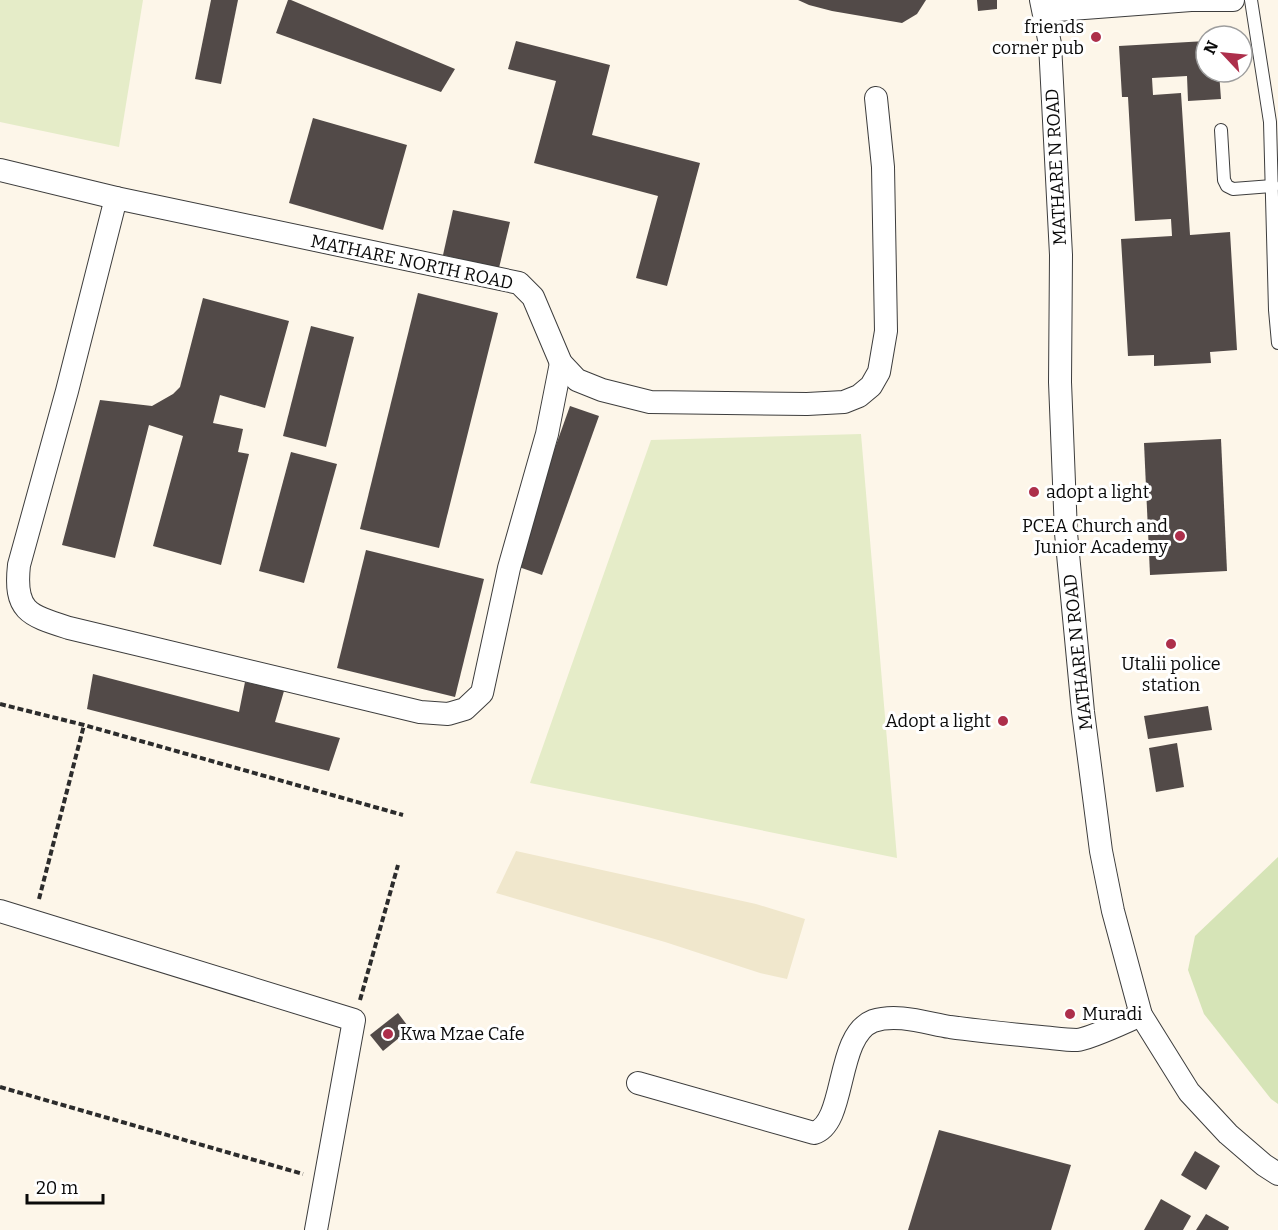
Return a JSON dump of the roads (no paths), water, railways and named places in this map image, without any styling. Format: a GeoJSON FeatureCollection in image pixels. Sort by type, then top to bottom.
{"type":"FeatureCollection","features":[{"type":"Feature","properties":{"kind":"street"},"geometry":{"type":"LineString","coordinates":[[1043,5],[1233,0]]}},
{"type":"Feature","properties":{"kind":"street","name":"MATHARE N ROAD"},"geometry":{"type":"LineString","coordinates":[[1043,5],[1050,44],[1060,255],[1060,382],[1066,533],[1082,700],[1101,851],[1113,911],[1141,1015],[1189,1092],[1228,1134],[1278,1174]]}},
{"type":"Feature","properties":{"kind":"street","name":"MATHARE NORTH ROAD"},"geometry":{"type":"LineString","coordinates":[[0,170],[116,198],[519,283],[533,297],[561,363],[577,380],[602,390],[650,402],[807,404],[844,402],[859,396],[871,386],[879,372],[886,331],[883,167],[876,98]]}},
{"type":"Feature","properties":{"kind":"street"},"geometry":{"type":"LineString","coordinates":[[116,198],[67,391],[19,565],[17,587],[21,601],[30,614],[47,621],[420,712],[448,714],[465,709],[482,693],[509,568],[547,434],[561,363]]}},
{"type":"Feature","properties":{"kind":"street"},"geometry":{"type":"LineString","coordinates":[[0,911],[354,1020],[316,1230]]}},
{"type":"Feature","properties":{"kind":"street"},"geometry":{"type":"LineString","coordinates":[[638,1083],[814,1133],[825,1127],[835,1107],[848,1057],[860,1031],[872,1022],[891,1018],[988,1033],[1079,1040],[1141,1015]]}},
{"type":"Feature","properties":{"kind":"lane"},"geometry":{"type":"LineString","coordinates":[[1251,0],[1270,122],[1275,310],[1278,343]]}},
{"type":"Feature","properties":{"kind":"lane"},"geometry":{"type":"LineString","coordinates":[[1221,130],[1224,180],[1227,186],[1233,189],[1272,186]]}},
{"type":"Feature","properties":{"kind":"place","name":"friends corner pub"},"geometry":{"type":"Point","coordinates":[1096,37]}},
{"type":"Feature","properties":{"kind":"place","name":"adopt a light"},"geometry":{"type":"Point","coordinates":[1034,492]}},
{"type":"Feature","properties":{"kind":"place","name":"PCEA Church and Junior Academy"},"geometry":{"type":"Point","coordinates":[1180,536]}},
{"type":"Feature","properties":{"kind":"place","name":"Utalii police station"},"geometry":{"type":"Point","coordinates":[1171,644]}},
{"type":"Feature","properties":{"kind":"place","name":"Adopt a light"},"geometry":{"type":"Point","coordinates":[1003,721]}},
{"type":"Feature","properties":{"kind":"place","name":"Muradi"},"geometry":{"type":"Point","coordinates":[1070,1014]}},
{"type":"Feature","properties":{"kind":"place","name":"Kwa Mzae Cafe"},"geometry":{"type":"Point","coordinates":[388,1034]}}]}
